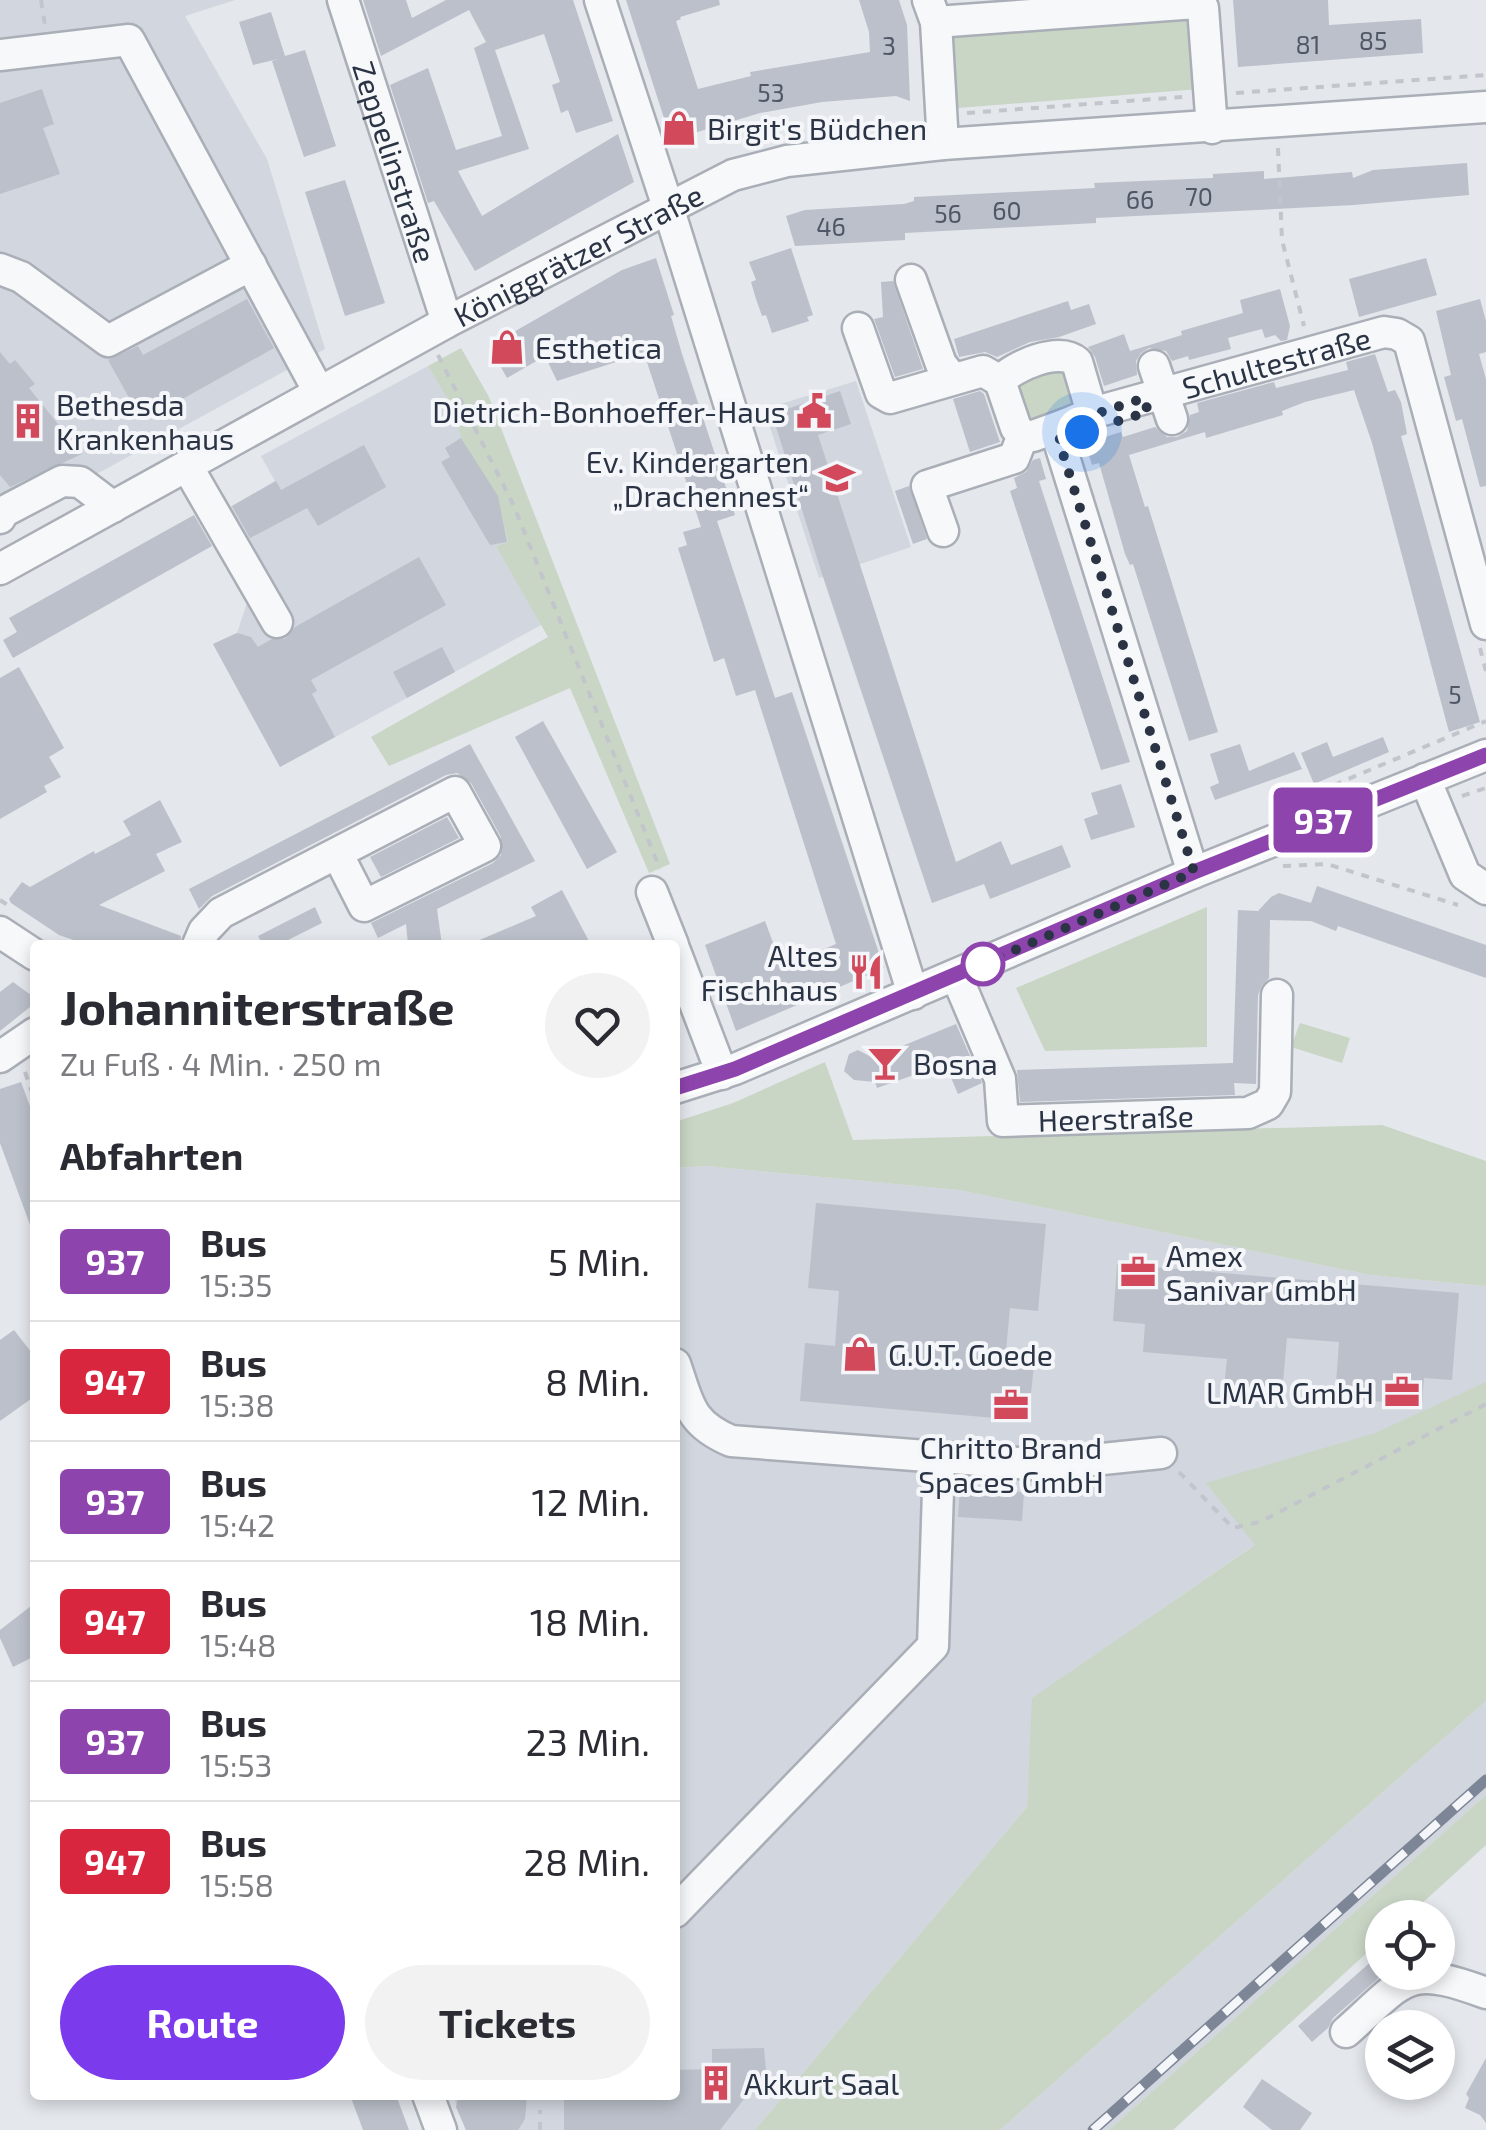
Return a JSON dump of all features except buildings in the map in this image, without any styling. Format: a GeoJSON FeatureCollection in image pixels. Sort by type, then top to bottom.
{"type":"FeatureCollection","features":[{"type":"Feature","properties":{"kind":"street","name":"Zeppelinstraße"},"geometry":{"type":"LineString","coordinates":[[342,0],[447,322]]}},
{"type":"Feature","properties":{"kind":"street"},"geometry":{"type":"LineString","coordinates":[[600,0],[913,994]]}},
{"type":"Feature","properties":{"kind":"street"},"geometry":{"type":"LineString","coordinates":[[943,144],[932,11],[1202,3],[1212,128]]}},
{"type":"Feature","properties":{"kind":"street"},"geometry":{"type":"LineString","coordinates":[[0,55],[129,40],[319,392]]}},
{"type":"Feature","properties":{"kind":"street","name":"Königgrätzer Straße"},"geometry":{"type":"LineString","coordinates":[[0,564],[113,507],[447,322],[733,175],[787,160],[943,144],[1486,107]]}},
{"type":"Feature","properties":{"kind":"street"},"geometry":{"type":"LineString","coordinates":[[0,269],[21,277],[108,341],[250,266]]}},
{"type":"Feature","properties":{"kind":"street"},"geometry":{"type":"LineString","coordinates":[[911,280],[941,364],[953,379]]}},
{"type":"Feature","properties":{"kind":"street"},"geometry":{"type":"LineString","coordinates":[[858,328],[880,393],[890,398],[983,371],[1000,381],[1016,428],[1023,435],[1014,458],[926,486],[942,531]]}},
{"type":"Feature","properties":{"kind":"street","name":"Schultestraße"},"geometry":{"type":"LineString","coordinates":[[1023,435],[1032,436],[1163,393],[1301,364],[1384,332],[1397,334],[1409,341],[1481,629]]}},
{"type":"Feature","properties":{"kind":"street"},"geometry":{"type":"LineString","coordinates":[[1000,381],[1009,371],[1060,355],[1070,356],[1076,362],[1079,418],[1059,441],[1194,872]]}},
{"type":"Feature","properties":{"kind":"street"},"geometry":{"type":"LineString","coordinates":[[187,466],[277,622]]}},
{"type":"Feature","properties":{"kind":"street"},"geometry":{"type":"LineString","coordinates":[[0,518],[3,512],[62,481],[80,482],[113,507]]}},
{"type":"Feature","properties":{"kind":"street"},"geometry":{"type":"LineString","coordinates":[[680,1087],[722,1074],[1194,872],[1486,755]]}},
{"type":"Feature","properties":{"kind":"street"},"geometry":{"type":"LineString","coordinates":[[1424,779],[1479,899]]}},
{"type":"Feature","properties":{"kind":"street"},"geometry":{"type":"LineString","coordinates":[[207,940],[221,913],[454,792],[485,846],[364,906],[337,853]]}},
{"type":"Feature","properties":{"kind":"street"},"geometry":{"type":"LineString","coordinates":[[652,892],[671,940]]}},
{"type":"Feature","properties":{"kind":"street"},"geometry":{"type":"LineString","coordinates":[[0,932],[30,951]]}},
{"type":"Feature","properties":{"kind":"street"},"geometry":{"type":"LineString","coordinates":[[680,964],[722,1074]]}},
{"type":"Feature","properties":{"kind":"street","name":"Heerstraße"},"geometry":{"type":"LineString","coordinates":[[956,975],[1000,1079],[1003,1121],[1248,1113],[1268,1104],[1275,1092],[1278,995]]}},
{"type":"Feature","properties":{"kind":"street"},"geometry":{"type":"LineString","coordinates":[[680,1378],[693,1413],[707,1431],[731,1441],[1044,1465],[1161,1453]]}},
{"type":"Feature","properties":{"kind":"street"},"geometry":{"type":"LineString","coordinates":[[680,1907],[933,1646],[940,1460]]}},
{"type":"Feature","properties":{"kind":"street"},"geometry":{"type":"LineString","coordinates":[[1346,2032],[1400,1984],[1428,1975],[1486,1993]]}},
{"type":"Feature","properties":{"kind":"street"},"geometry":{"type":"LineString","coordinates":[[430,2100],[441,2130]]}},
{"type":"Feature","properties":{"kind":"path"},"geometry":{"type":"LineString","coordinates":[[1278,144],[1282,240],[1301,364]]}},
{"type":"Feature","properties":{"kind":"path"},"geometry":{"type":"LineString","coordinates":[[437,352],[513,504],[661,870],[652,892]]}},
{"type":"Feature","properties":{"kind":"path"},"geometry":{"type":"LineString","coordinates":[[1481,629],[1486,672]]}},
{"type":"Feature","properties":{"kind":"path"},"geometry":{"type":"LineString","coordinates":[[1273,866],[1327,864],[1479,899]]}},
{"type":"Feature","properties":{"kind":"path"},"geometry":{"type":"LineString","coordinates":[[25,1050],[30,1075]]}},
{"type":"Feature","properties":{"kind":"path"},"geometry":{"type":"LineString","coordinates":[[1161,1453],[1233,1528],[1260,1522],[1486,1404]]}},
{"type":"Feature","properties":{"kind":"path"},"geometry":{"type":"LineString","coordinates":[[540,2110],[540,2130]]}},
{"type":"Feature","properties":{"kind":"shaded area"},"geometry":{"type":"Polygon","coordinates":[[[0,0],[235,0],[185,16],[267,159],[325,349],[0,527],[0,0]]]}},
{"type":"Feature","properties":{"kind":"shaded area"},"geometry":{"type":"Polygon","coordinates":[[[428,366],[453,409],[461,438],[498,500],[508,542],[496,546],[543,624],[280,767],[213,644],[237,633],[249,597],[225,510],[275,481],[261,456],[428,366]]]}},
{"type":"Feature","properties":{"kind":"shaded area","name":"Ev. Kindergarten „Drachennest“"},"geometry":{"type":"Polygon","coordinates":[[[856,381],[911,547],[819,578],[764,409],[856,381]]]}},
{"type":"Feature","properties":{"kind":"shaded area"},"geometry":{"type":"Polygon","coordinates":[[[707,1166],[959,1190],[1370,1275],[1486,1286],[1486,1421],[1256,1544],[1033,1698],[1027,1807],[755,2130],[466,2130],[455,2100],[680,2100],[680,1168],[707,1166]]]}},
{"type":"Feature","properties":{"kind":"shaded area"},"geometry":{"type":"Polygon","coordinates":[[[1486,1701],[1486,1795],[1109,2130],[1000,2130],[1486,1701]]]}},
{"type":"Feature","properties":{"kind":"green space"},"geometry":{"type":"Polygon","coordinates":[[[1190,13],[1200,89],[958,108],[952,27],[1190,13]]]}},
{"type":"Feature","properties":{"kind":"green space"},"geometry":{"type":"Polygon","coordinates":[[[461,348],[489,397],[670,864],[649,873],[570,688],[389,766],[371,737],[548,637],[496,546],[508,542],[498,500],[461,438],[453,409],[428,366],[461,348]]]}},
{"type":"Feature","properties":{"kind":"green space"},"geometry":{"type":"Polygon","coordinates":[[[1051,366],[1069,373],[1076,400],[1071,407],[1022,423],[1013,385],[1051,366]]]}},
{"type":"Feature","properties":{"kind":"green space"},"geometry":{"type":"Polygon","coordinates":[[[1207,907],[1207,1047],[1045,1051],[1016,988],[1207,907]]]}},
{"type":"Feature","properties":{"kind":"green space"},"geometry":{"type":"Polygon","coordinates":[[[1300,1023],[1350,1038],[1342,1063],[1291,1047],[1300,1023]]]}},
{"type":"Feature","properties":{"kind":"green space"},"geometry":{"type":"Polygon","coordinates":[[[825,1062],[853,1140],[1382,1125],[1486,1161],[1486,1286],[1370,1275],[959,1190],[707,1166],[680,1168],[680,1120],[733,1103],[825,1062]]]}},
{"type":"Feature","properties":{"kind":"green space"},"geometry":{"type":"Polygon","coordinates":[[[1486,1382],[1486,1701],[1000,2130],[755,2130],[1027,1807],[1032,1698],[1255,1545],[1206,1483],[1375,1433],[1486,1382]]]}},
{"type":"Feature","properties":{"kind":"green space"},"geometry":{"type":"Polygon","coordinates":[[[1486,1795],[1486,1845],[1426,1900],[1368,1900],[1486,1795]]]}},
{"type":"Feature","properties":{"kind":"green space"},"geometry":{"type":"Polygon","coordinates":[[[1365,1903],[1365,1955],[1173,2130],[1109,2130],[1365,1903]]]}},
{"type":"Feature","properties":{"kind":"railway"},"geometry":{"type":"LineString","coordinates":[[1093,2130],[1486,1780]]}},
{"type":"Feature","properties":{"kind":"bus line","name":"937"},"geometry":{"type":"LineString","coordinates":[[680,1087],[735,1069],[1194,872],[1486,755]]}},
{"type":"Feature","properties":{"kind":"place","name":"Birgit's Büdchen"},"geometry":{"type":"Point","coordinates":[679,128]}},
{"type":"Feature","properties":{"kind":"place","name":"Esthetica"},"geometry":{"type":"Point","coordinates":[507,347]}},
{"type":"Feature","properties":{"kind":"place","name":"Dietrich-Bonhoeffer-Haus"},"geometry":{"type":"Point","coordinates":[814,411]}},
{"type":"Feature","properties":{"kind":"place","name":"Bethesda Krankenhaus"},"geometry":{"type":"Point","coordinates":[28,421]}},
{"type":"Feature","properties":{"kind":"place","name":"Ev. Kindergarten „Drachennest“"},"geometry":{"type":"Point","coordinates":[837,478]}},
{"type":"Feature","properties":{"kind":"place","name":"Altes Fischhaus"},"geometry":{"type":"Point","coordinates":[866,972]}},
{"type":"Feature","properties":{"kind":"place","name":"Bosna"},"geometry":{"type":"Point","coordinates":[885,1063]}},
{"type":"Feature","properties":{"kind":"place","name":"Amex Sanivar GmbH"},"geometry":{"type":"Point","coordinates":[1138,1272]}},
{"type":"Feature","properties":{"kind":"place","name":"G.U.T. Goede"},"geometry":{"type":"Point","coordinates":[860,1354]}},
{"type":"Feature","properties":{"kind":"place","name":"LMAR GmbH"},"geometry":{"type":"Point","coordinates":[1402,1392]}},
{"type":"Feature","properties":{"kind":"place","name":"Chritto Brand Spaces GmbH"},"geometry":{"type":"Point","coordinates":[1011,1405]}},
{"type":"Feature","properties":{"kind":"place","name":"Akkurt Saal"},"geometry":{"type":"Point","coordinates":[716,2083]}},
{"type":"Feature","properties":{"kind":"route"},"geometry":{"type":"LineString","coordinates":[[983,964],[1194,872],[1059,441],[1066,424],[1144,398],[1148,412],[1082,432]]}}]}
